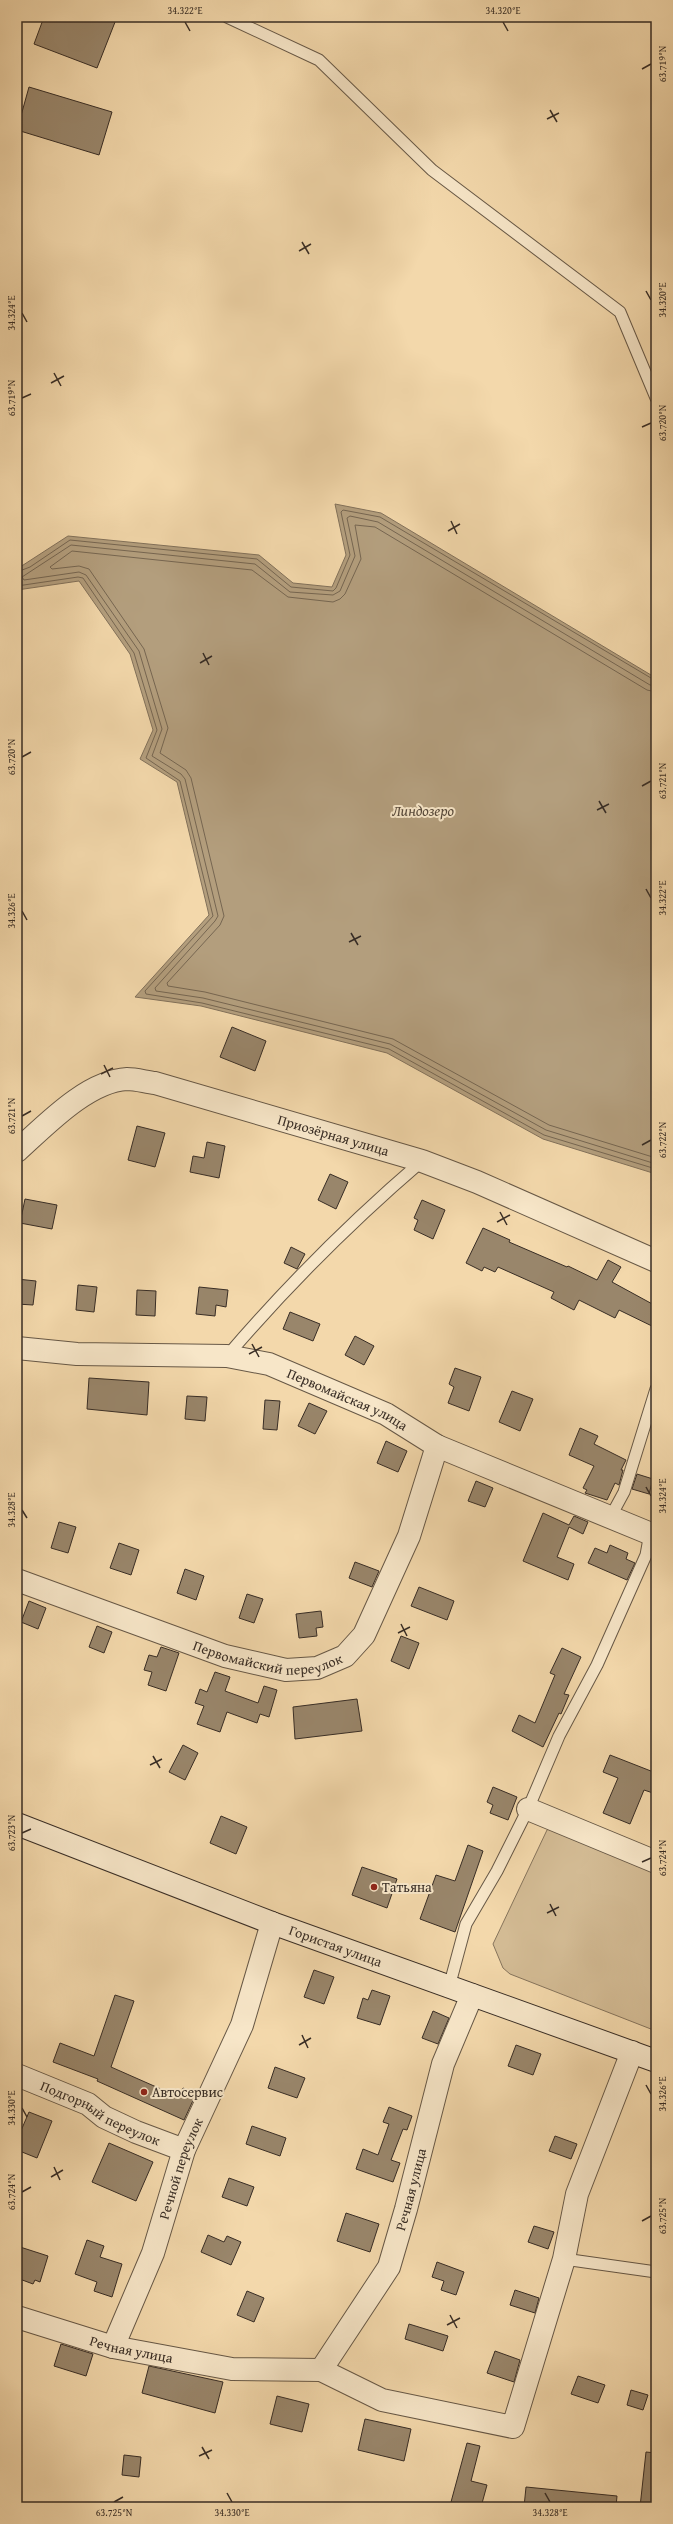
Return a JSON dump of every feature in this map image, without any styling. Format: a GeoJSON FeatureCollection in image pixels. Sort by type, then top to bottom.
{"type":"FeatureCollection","features":[{"type":"Feature","properties":{"kind":"street","name":"Приозёрная улица"},"geometry":{"type":"LineString","coordinates":[[17,1151],[70,1106],[96,1088],[126,1079],[155,1082],[422,1161],[477,1182],[656,1261]]}},
{"type":"Feature","properties":{"kind":"street","name":"Первомайская улица"},"geometry":{"type":"LineString","coordinates":[[17,1348],[77,1354],[227,1356],[270,1364],[325,1386],[386,1414],[437,1446],[611,1516],[653,1535]]}},
{"type":"Feature","properties":{"kind":"street","name":"Первомайский переулок"},"geometry":{"type":"LineString","coordinates":[[17,1580],[225,1656],[286,1670],[318,1668],[345,1656],[364,1635],[409,1536],[437,1446]]}},
{"type":"Feature","properties":{"kind":"street"},"geometry":{"type":"LineString","coordinates":[[528,1809],[656,1862]]}},
{"type":"Feature","properties":{"kind":"street","name":"Гористая улица"},"geometry":{"type":"LineString","coordinates":[[17,1824],[272,1923],[656,2061]]}},
{"type":"Feature","properties":{"kind":"street","name":"Речной переулок"},"geometry":{"type":"LineString","coordinates":[[113,2347],[153,2253],[184,2150],[242,2025],[272,1923]]}},
{"type":"Feature","properties":{"kind":"street","name":"Речная улица"},"geometry":{"type":"LineString","coordinates":[[321,2370],[389,2267],[406,2209],[443,2064],[472,1996]]}},
{"type":"Feature","properties":{"kind":"street","name":"Речная улица"},"geometry":{"type":"LineString","coordinates":[[17,2317],[113,2347],[232,2369],[321,2370],[382,2400],[513,2427],[564,2259],[577,2194],[632,2052]]}},
{"type":"Feature","properties":{"kind":"street","name":"Подгорный переулок"},"geometry":{"type":"LineString","coordinates":[[17,2075],[88,2104],[104,2117],[136,2132],[184,2150]]}},
{"type":"Feature","properties":{"kind":"lane"},"geometry":{"type":"LineString","coordinates":[[227,17],[319,60],[432,170],[620,312],[656,398]]}},
{"type":"Feature","properties":{"kind":"lane"},"geometry":{"type":"LineString","coordinates":[[227,1356],[288,1286],[383,1195],[422,1161]]}},
{"type":"Feature","properties":{"kind":"lane"},"geometry":{"type":"LineString","coordinates":[[611,1516],[624,1492],[656,1389]]}},
{"type":"Feature","properties":{"kind":"lane"},"geometry":{"type":"LineString","coordinates":[[449,1987],[466,1924],[498,1871],[528,1809],[559,1736],[598,1666],[646,1555],[653,1535]]}},
{"type":"Feature","properties":{"kind":"lane"},"geometry":{"type":"LineString","coordinates":[[564,2259],[656,2272]]}},
{"type":"Feature","properties":{"kind":"shaded area"},"geometry":{"type":"Polygon","coordinates":[[[555,1824],[656,1862],[656,2031],[510,1974],[503,1968],[493,1944],[547,1830],[555,1824]]]}},
{"type":"Feature","properties":{"kind":"water","name":"Линдозеро"},"geometry":{"type":"Polygon","coordinates":[[[335,504],[381,513],[656,678],[656,1174],[543,1139],[387,1053],[201,1006],[135,997],[209,915],[177,782],[140,759],[153,730],[130,654],[79,581],[17,590],[17,569],[68,536],[259,555],[293,583],[332,587],[346,555],[335,504]]]}},
{"type":"Feature","properties":{"kind":"building"},"geometry":{"type":"Polygon","coordinates":[[[44,17],[117,17],[97,68],[34,44],[44,17]]]}},
{"type":"Feature","properties":{"kind":"building"},"geometry":{"type":"Polygon","coordinates":[[[29,87],[112,112],[99,155],[17,130],[29,87]]]}},
{"type":"Feature","properties":{"kind":"building"},"geometry":{"type":"Polygon","coordinates":[[[232,1027],[266,1041],[255,1071],[220,1057],[232,1027]]]}},
{"type":"Feature","properties":{"kind":"building"},"geometry":{"type":"Polygon","coordinates":[[[137,1126],[165,1133],[155,1167],[128,1160],[137,1126]]]}},
{"type":"Feature","properties":{"kind":"building"},"geometry":{"type":"Polygon","coordinates":[[[207,1142],[225,1146],[219,1178],[190,1172],[193,1156],[204,1158],[207,1142]]]}},
{"type":"Feature","properties":{"kind":"building"},"geometry":{"type":"Polygon","coordinates":[[[330,1174],[348,1182],[336,1209],[318,1200],[330,1174]]]}},
{"type":"Feature","properties":{"kind":"building"},"geometry":{"type":"Polygon","coordinates":[[[25,1199],[57,1205],[52,1229],[20,1223],[25,1199]]]}},
{"type":"Feature","properties":{"kind":"building"},"geometry":{"type":"Polygon","coordinates":[[[422,1200],[445,1210],[433,1239],[414,1230],[418,1220],[414,1218],[422,1200]]]}},
{"type":"Feature","properties":{"kind":"building"},"geometry":{"type":"Polygon","coordinates":[[[483,1228],[510,1240],[509,1242],[567,1267],[568,1266],[597,1280],[608,1260],[621,1267],[612,1282],[656,1306],[656,1328],[619,1310],[615,1318],[579,1300],[574,1310],[551,1298],[554,1292],[498,1267],[495,1272],[484,1267],[482,1271],[466,1263],[483,1228]]]}},
{"type":"Feature","properties":{"kind":"building"},"geometry":{"type":"Polygon","coordinates":[[[291,1247],[305,1254],[297,1269],[284,1263],[291,1247]]]}},
{"type":"Feature","properties":{"kind":"building"},"geometry":{"type":"Polygon","coordinates":[[[17,1279],[36,1281],[33,1305],[17,1304],[17,1279]]]}},
{"type":"Feature","properties":{"kind":"building"},"geometry":{"type":"Polygon","coordinates":[[[78,1285],[97,1287],[94,1312],[76,1310],[78,1285]]]}},
{"type":"Feature","properties":{"kind":"building"},"geometry":{"type":"Polygon","coordinates":[[[199,1287],[228,1290],[226,1307],[216,1305],[215,1316],[196,1314],[199,1287]]]}},
{"type":"Feature","properties":{"kind":"building"},"geometry":{"type":"Polygon","coordinates":[[[137,1290],[156,1291],[155,1316],[136,1315],[137,1290]]]}},
{"type":"Feature","properties":{"kind":"building"},"geometry":{"type":"Polygon","coordinates":[[[290,1312],[320,1324],[313,1341],[283,1329],[290,1312]]]}},
{"type":"Feature","properties":{"kind":"building"},"geometry":{"type":"Polygon","coordinates":[[[355,1336],[374,1346],[364,1365],[345,1355],[355,1336]]]}},
{"type":"Feature","properties":{"kind":"building"},"geometry":{"type":"Polygon","coordinates":[[[455,1368],[481,1377],[469,1411],[448,1403],[454,1387],[449,1384],[455,1368]]]}},
{"type":"Feature","properties":{"kind":"building"},"geometry":{"type":"Polygon","coordinates":[[[89,1378],[149,1382],[147,1415],[87,1409],[89,1378]]]}},
{"type":"Feature","properties":{"kind":"building"},"geometry":{"type":"Polygon","coordinates":[[[512,1391],[533,1399],[520,1431],[499,1422],[512,1391]]]}},
{"type":"Feature","properties":{"kind":"building"},"geometry":{"type":"Polygon","coordinates":[[[187,1396],[207,1397],[205,1421],[185,1419],[187,1396]]]}},
{"type":"Feature","properties":{"kind":"building"},"geometry":{"type":"Polygon","coordinates":[[[265,1400],[280,1401],[277,1430],[263,1429],[265,1400]]]}},
{"type":"Feature","properties":{"kind":"building"},"geometry":{"type":"Polygon","coordinates":[[[309,1403],[327,1411],[315,1434],[298,1426],[309,1403]]]}},
{"type":"Feature","properties":{"kind":"building"},"geometry":{"type":"Polygon","coordinates":[[[580,1428],[598,1436],[594,1444],[626,1460],[621,1470],[623,1470],[619,1485],[615,1483],[607,1500],[585,1493],[587,1490],[583,1488],[594,1466],[569,1455],[580,1428]]]}},
{"type":"Feature","properties":{"kind":"building"},"geometry":{"type":"Polygon","coordinates":[[[386,1441],[407,1451],[398,1472],[377,1463],[386,1441]]]}},
{"type":"Feature","properties":{"kind":"building"},"geometry":{"type":"Polygon","coordinates":[[[637,1474],[653,1479],[649,1494],[632,1489],[637,1474]]]}},
{"type":"Feature","properties":{"kind":"building"},"geometry":{"type":"Polygon","coordinates":[[[476,1481],[493,1488],[485,1507],[468,1501],[476,1481]]]}},
{"type":"Feature","properties":{"kind":"building"},"geometry":{"type":"Polygon","coordinates":[[[543,1513],[569,1525],[574,1516],[588,1522],[583,1534],[569,1527],[557,1557],[574,1564],[568,1580],[523,1561],[543,1513]]]}},
{"type":"Feature","properties":{"kind":"building"},"geometry":{"type":"Polygon","coordinates":[[[59,1522],[76,1527],[68,1553],[51,1548],[59,1522]]]}},
{"type":"Feature","properties":{"kind":"building"},"geometry":{"type":"Polygon","coordinates":[[[119,1543],[139,1550],[131,1575],[110,1568],[119,1543]]]}},
{"type":"Feature","properties":{"kind":"building"},"geometry":{"type":"Polygon","coordinates":[[[610,1545],[628,1553],[626,1559],[635,1563],[627,1580],[588,1563],[595,1548],[607,1553],[610,1545]]]}},
{"type":"Feature","properties":{"kind":"building"},"geometry":{"type":"Polygon","coordinates":[[[355,1562],[379,1571],[372,1587],[349,1578],[355,1562]]]}},
{"type":"Feature","properties":{"kind":"building"},"geometry":{"type":"Polygon","coordinates":[[[185,1569],[204,1576],[196,1600],[177,1593],[185,1569]]]}},
{"type":"Feature","properties":{"kind":"building"},"geometry":{"type":"Polygon","coordinates":[[[419,1587],[454,1601],[447,1620],[411,1606],[419,1587]]]}},
{"type":"Feature","properties":{"kind":"building"},"geometry":{"type":"Polygon","coordinates":[[[247,1594],[263,1599],[254,1623],[239,1618],[247,1594]]]}},
{"type":"Feature","properties":{"kind":"building"},"geometry":{"type":"Polygon","coordinates":[[[29,1601],[46,1608],[38,1629],[21,1622],[29,1601]]]}},
{"type":"Feature","properties":{"kind":"building"},"geometry":{"type":"Polygon","coordinates":[[[321,1611],[323,1627],[316,1628],[317,1636],[299,1638],[296,1614],[321,1611]]]}},
{"type":"Feature","properties":{"kind":"building"},"geometry":{"type":"Polygon","coordinates":[[[97,1626],[112,1632],[104,1653],[89,1647],[97,1626]]]}},
{"type":"Feature","properties":{"kind":"building"},"geometry":{"type":"Polygon","coordinates":[[[401,1636],[419,1643],[409,1669],[391,1661],[401,1636]]]}},
{"type":"Feature","properties":{"kind":"building"},"geometry":{"type":"Polygon","coordinates":[[[161,1647],[179,1653],[166,1691],[148,1685],[152,1672],[144,1670],[149,1655],[157,1657],[161,1647]]]}},
{"type":"Feature","properties":{"kind":"building"},"geometry":{"type":"Polygon","coordinates":[[[562,1648],[581,1657],[564,1694],[569,1695],[561,1714],[559,1713],[543,1747],[512,1731],[519,1715],[535,1723],[555,1675],[550,1673],[562,1648]]]}},
{"type":"Feature","properties":{"kind":"building"},"geometry":{"type":"Polygon","coordinates":[[[215,1672],[230,1677],[225,1691],[258,1703],[264,1686],[277,1690],[269,1717],[260,1714],[257,1723],[227,1712],[220,1732],[197,1724],[204,1706],[195,1703],[200,1689],[207,1692],[215,1672]]]}},
{"type":"Feature","properties":{"kind":"building"},"geometry":{"type":"Polygon","coordinates":[[[357,1699],[362,1731],[295,1739],[293,1707],[357,1699]]]}},
{"type":"Feature","properties":{"kind":"building"},"geometry":{"type":"Polygon","coordinates":[[[183,1745],[198,1753],[185,1780],[169,1772],[183,1745]]]}},
{"type":"Feature","properties":{"kind":"building"},"geometry":{"type":"Polygon","coordinates":[[[610,1755],[656,1773],[656,1794],[644,1790],[630,1824],[603,1813],[618,1778],[603,1772],[610,1755]]]}},
{"type":"Feature","properties":{"kind":"building"},"geometry":{"type":"Polygon","coordinates":[[[493,1787],[517,1797],[508,1820],[490,1813],[493,1805],[487,1802],[493,1787]]]}},
{"type":"Feature","properties":{"kind":"building"},"geometry":{"type":"Polygon","coordinates":[[[221,1816],[247,1827],[236,1854],[210,1843],[221,1816]]]}},
{"type":"Feature","properties":{"kind":"building"},"geometry":{"type":"Polygon","coordinates":[[[468,1845],[483,1851],[455,1932],[420,1919],[436,1875],[455,1881],[468,1845]]]}},
{"type":"Feature","properties":{"kind":"building","name":"Татьяна"},"geometry":{"type":"Polygon","coordinates":[[[362,1867],[397,1879],[387,1908],[352,1895],[362,1867]]]}},
{"type":"Feature","properties":{"kind":"building"},"geometry":{"type":"Polygon","coordinates":[[[314,1970],[334,1977],[324,2004],[304,1997],[314,1970]]]}},
{"type":"Feature","properties":{"kind":"building"},"geometry":{"type":"Polygon","coordinates":[[[372,1990],[390,1996],[380,2025],[357,2018],[363,1998],[368,2000],[372,1990]]]}},
{"type":"Feature","properties":{"kind":"building"},"geometry":{"type":"Polygon","coordinates":[[[115,1995],[134,2001],[111,2067],[179,2097],[183,2088],[196,2094],[184,2120],[97,2081],[98,2079],[53,2062],[60,2043],[94,2056],[115,1995]]]}},
{"type":"Feature","properties":{"kind":"building"},"geometry":{"type":"Polygon","coordinates":[[[433,2011],[449,2018],[438,2044],[422,2038],[433,2011]]]}},
{"type":"Feature","properties":{"kind":"building"},"geometry":{"type":"Polygon","coordinates":[[[516,2045],[541,2054],[533,2075],[508,2066],[516,2045]]]}},
{"type":"Feature","properties":{"kind":"building"},"geometry":{"type":"Polygon","coordinates":[[[275,2067],[305,2078],[297,2098],[268,2088],[275,2067]]]}},
{"type":"Feature","properties":{"kind":"building"},"geometry":{"type":"Polygon","coordinates":[[[389,2107],[412,2116],[407,2130],[403,2129],[391,2160],[400,2163],[393,2182],[356,2169],[363,2149],[378,2155],[389,2124],[383,2122],[389,2107]]]}},
{"type":"Feature","properties":{"kind":"building"},"geometry":{"type":"Polygon","coordinates":[[[29,2112],[52,2121],[37,2158],[17,2150],[17,2140],[29,2112]]]}},
{"type":"Feature","properties":{"kind":"building"},"geometry":{"type":"Polygon","coordinates":[[[252,2126],[286,2138],[280,2156],[246,2144],[252,2126]]]}},
{"type":"Feature","properties":{"kind":"building"},"geometry":{"type":"Polygon","coordinates":[[[555,2136],[577,2144],[571,2159],[549,2151],[555,2136]]]}},
{"type":"Feature","properties":{"kind":"building"},"geometry":{"type":"Polygon","coordinates":[[[109,2143],[153,2162],[136,2201],[92,2182],[109,2143]]]}},
{"type":"Feature","properties":{"kind":"building"},"geometry":{"type":"Polygon","coordinates":[[[229,2178],[254,2187],[247,2206],[222,2197],[229,2178]]]}},
{"type":"Feature","properties":{"kind":"building"},"geometry":{"type":"Polygon","coordinates":[[[346,2213],[379,2224],[370,2252],[337,2241],[346,2213]]]}},
{"type":"Feature","properties":{"kind":"building"},"geometry":{"type":"Polygon","coordinates":[[[534,2226],[554,2232],[548,2249],[528,2242],[534,2226]]]}},
{"type":"Feature","properties":{"kind":"building"},"geometry":{"type":"Polygon","coordinates":[[[208,2235],[224,2242],[227,2236],[241,2242],[231,2265],[201,2252],[208,2235]]]}},
{"type":"Feature","properties":{"kind":"building"},"geometry":{"type":"Polygon","coordinates":[[[87,2240],[104,2246],[100,2257],[122,2264],[112,2297],[94,2291],[97,2282],[75,2274],[87,2240]]]}},
{"type":"Feature","properties":{"kind":"building"},"geometry":{"type":"Polygon","coordinates":[[[17,2246],[48,2256],[40,2282],[35,2280],[33,2284],[17,2278],[17,2246]]]}},
{"type":"Feature","properties":{"kind":"building"},"geometry":{"type":"Polygon","coordinates":[[[437,2262],[464,2272],[456,2295],[441,2290],[444,2281],[432,2277],[437,2262]]]}},
{"type":"Feature","properties":{"kind":"building"},"geometry":{"type":"Polygon","coordinates":[[[515,2290],[539,2298],[535,2313],[510,2305],[515,2290]]]}},
{"type":"Feature","properties":{"kind":"building"},"geometry":{"type":"Polygon","coordinates":[[[247,2291],[264,2298],[254,2322],[237,2315],[247,2291]]]}},
{"type":"Feature","properties":{"kind":"building"},"geometry":{"type":"Polygon","coordinates":[[[409,2324],[448,2336],[443,2351],[405,2339],[409,2324]]]}},
{"type":"Feature","properties":{"kind":"building"},"geometry":{"type":"Polygon","coordinates":[[[61,2344],[93,2354],[86,2376],[54,2366],[61,2344]]]}},
{"type":"Feature","properties":{"kind":"building"},"geometry":{"type":"Polygon","coordinates":[[[495,2351],[520,2360],[514,2382],[487,2373],[495,2351]]]}},
{"type":"Feature","properties":{"kind":"building"},"geometry":{"type":"Polygon","coordinates":[[[149,2366],[223,2382],[215,2413],[142,2393],[149,2366]]]}},
{"type":"Feature","properties":{"kind":"building"},"geometry":{"type":"Polygon","coordinates":[[[578,2376],[605,2385],[598,2403],[571,2394],[578,2376]]]}},
{"type":"Feature","properties":{"kind":"building"},"geometry":{"type":"Polygon","coordinates":[[[631,2390],[648,2395],[643,2410],[627,2405],[631,2390]]]}},
{"type":"Feature","properties":{"kind":"building"},"geometry":{"type":"Polygon","coordinates":[[[277,2396],[309,2404],[302,2432],[270,2424],[277,2396]]]}},
{"type":"Feature","properties":{"kind":"building"},"geometry":{"type":"Polygon","coordinates":[[[365,2419],[411,2429],[404,2461],[358,2450],[365,2419]]]}},
{"type":"Feature","properties":{"kind":"building"},"geometry":{"type":"Polygon","coordinates":[[[467,2443],[480,2446],[471,2481],[487,2485],[481,2507],[470,2507],[451,2502],[467,2443]]]}},
{"type":"Feature","properties":{"kind":"building"},"geometry":{"type":"Polygon","coordinates":[[[646,2452],[656,2453],[656,2507],[640,2507],[646,2452]]]}},
{"type":"Feature","properties":{"kind":"building"},"geometry":{"type":"Polygon","coordinates":[[[124,2455],[141,2457],[139,2477],[122,2475],[124,2455]]]}},
{"type":"Feature","properties":{"kind":"building"},"geometry":{"type":"Polygon","coordinates":[[[526,2487],[617,2496],[616,2507],[524,2507],[526,2487]]]}},
{"type":"Feature","properties":{"kind":"place","name":"Татьяна"},"geometry":{"type":"Point","coordinates":[374,1887]}},
{"type":"Feature","properties":{"kind":"place","name":"Автосервис"},"geometry":{"type":"Point","coordinates":[144,2092]}}]}
